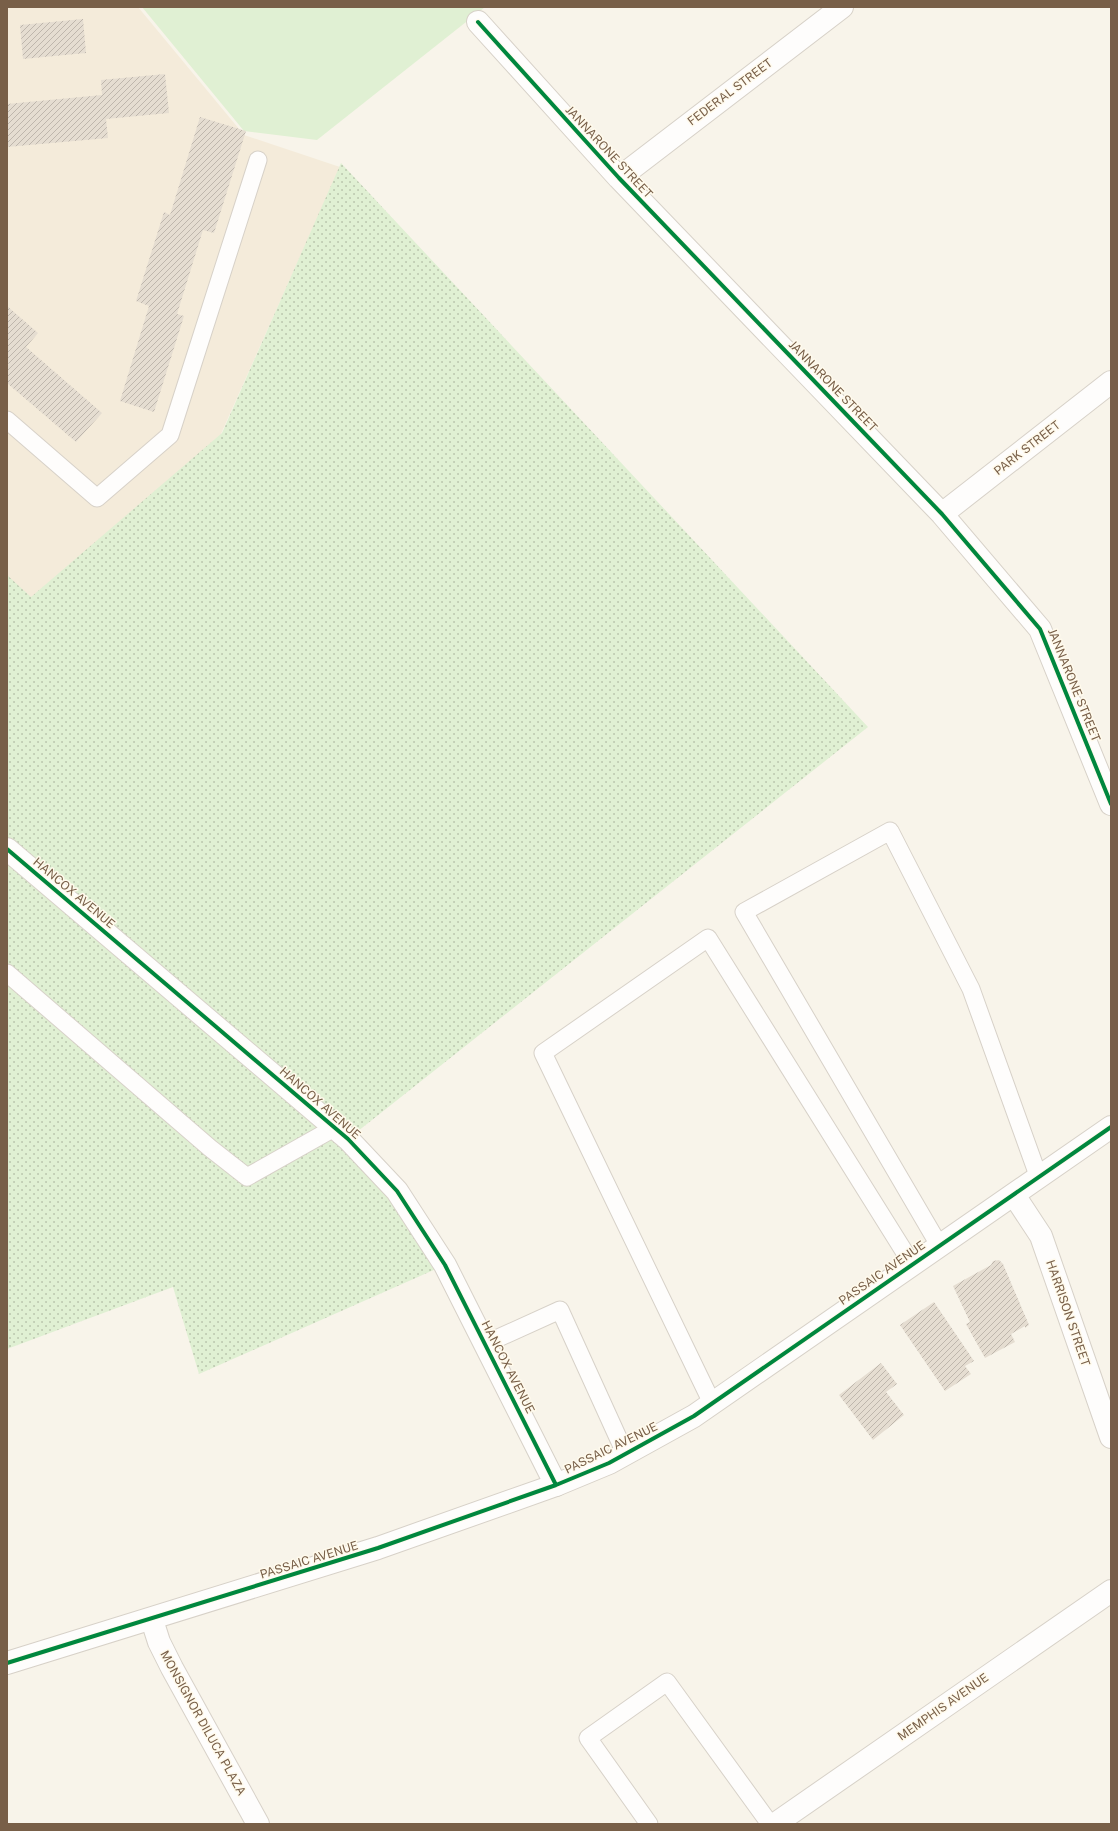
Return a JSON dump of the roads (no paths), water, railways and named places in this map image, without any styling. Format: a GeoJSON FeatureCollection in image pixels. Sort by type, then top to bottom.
{"type":"FeatureCollection","features":[{"type":"Feature","properties":{"kind":"street","name":"FEDERAL STREET"},"geometry":{"type":"LineString","coordinates":[[619,178],[842,7]]}},
{"type":"Feature","properties":{"kind":"street","name":"JANNARONE STREET"},"geometry":{"type":"LineString","coordinates":[[478,22],[619,178],[942,514],[1040,629],[1111,804]]}},
{"type":"Feature","properties":{"kind":"street","name":"PARK STREET"},"geometry":{"type":"LineString","coordinates":[[942,514],[1111,382]]}},
{"type":"Feature","properties":{"kind":"street","name":"HANCOX AVENUE"},"geometry":{"type":"LineString","coordinates":[[7,849],[348,1139],[397,1190],[445,1265],[556,1486]]}},
{"type":"Feature","properties":{"kind":"street","name":"PASSAIC AVENUE"},"geometry":{"type":"LineString","coordinates":[[7,1663],[152,1620],[378,1548],[556,1486],[625,1454],[694,1416],[1111,1127]]}},
{"type":"Feature","properties":{"kind":"street","name":"HARRISON STREET"},"geometry":{"type":"LineString","coordinates":[[1014,1195],[1041,1236],[1111,1437]]}},
{"type":"Feature","properties":{"kind":"street","name":"MEMPHIS AVENUE"},"geometry":{"type":"LineString","coordinates":[[775,1824],[1111,1591]]}},
{"type":"Feature","properties":{"kind":"street","name":"MONSIGNOR DILUCA PLAZA"},"geometry":{"type":"LineString","coordinates":[[152,1620],[159,1642],[172,1668],[258,1824]]}},
{"type":"Feature","properties":{"kind":"lane"},"geometry":{"type":"LineString","coordinates":[[7,420],[97,498],[133,469],[170,435],[258,160]]}},
{"type":"Feature","properties":{"kind":"lane"},"geometry":{"type":"LineString","coordinates":[[939,1246],[744,912],[890,831],[971,989],[1039,1178]]}},
{"type":"Feature","properties":{"kind":"lane"},"geometry":{"type":"LineString","coordinates":[[712,1403],[543,1053],[708,938],[912,1264]]}},
{"type":"Feature","properties":{"kind":"lane"},"geometry":{"type":"LineString","coordinates":[[7,973],[210,1148],[248,1177],[334,1128]]}},
{"type":"Feature","properties":{"kind":"lane"},"geometry":{"type":"LineString","coordinates":[[485,1344],[560,1310],[625,1454]]}},
{"type":"Feature","properties":{"kind":"lane"},"geometry":{"type":"LineString","coordinates":[[649,1824],[588,1738],[666,1682],[770,1824]]}}]}
